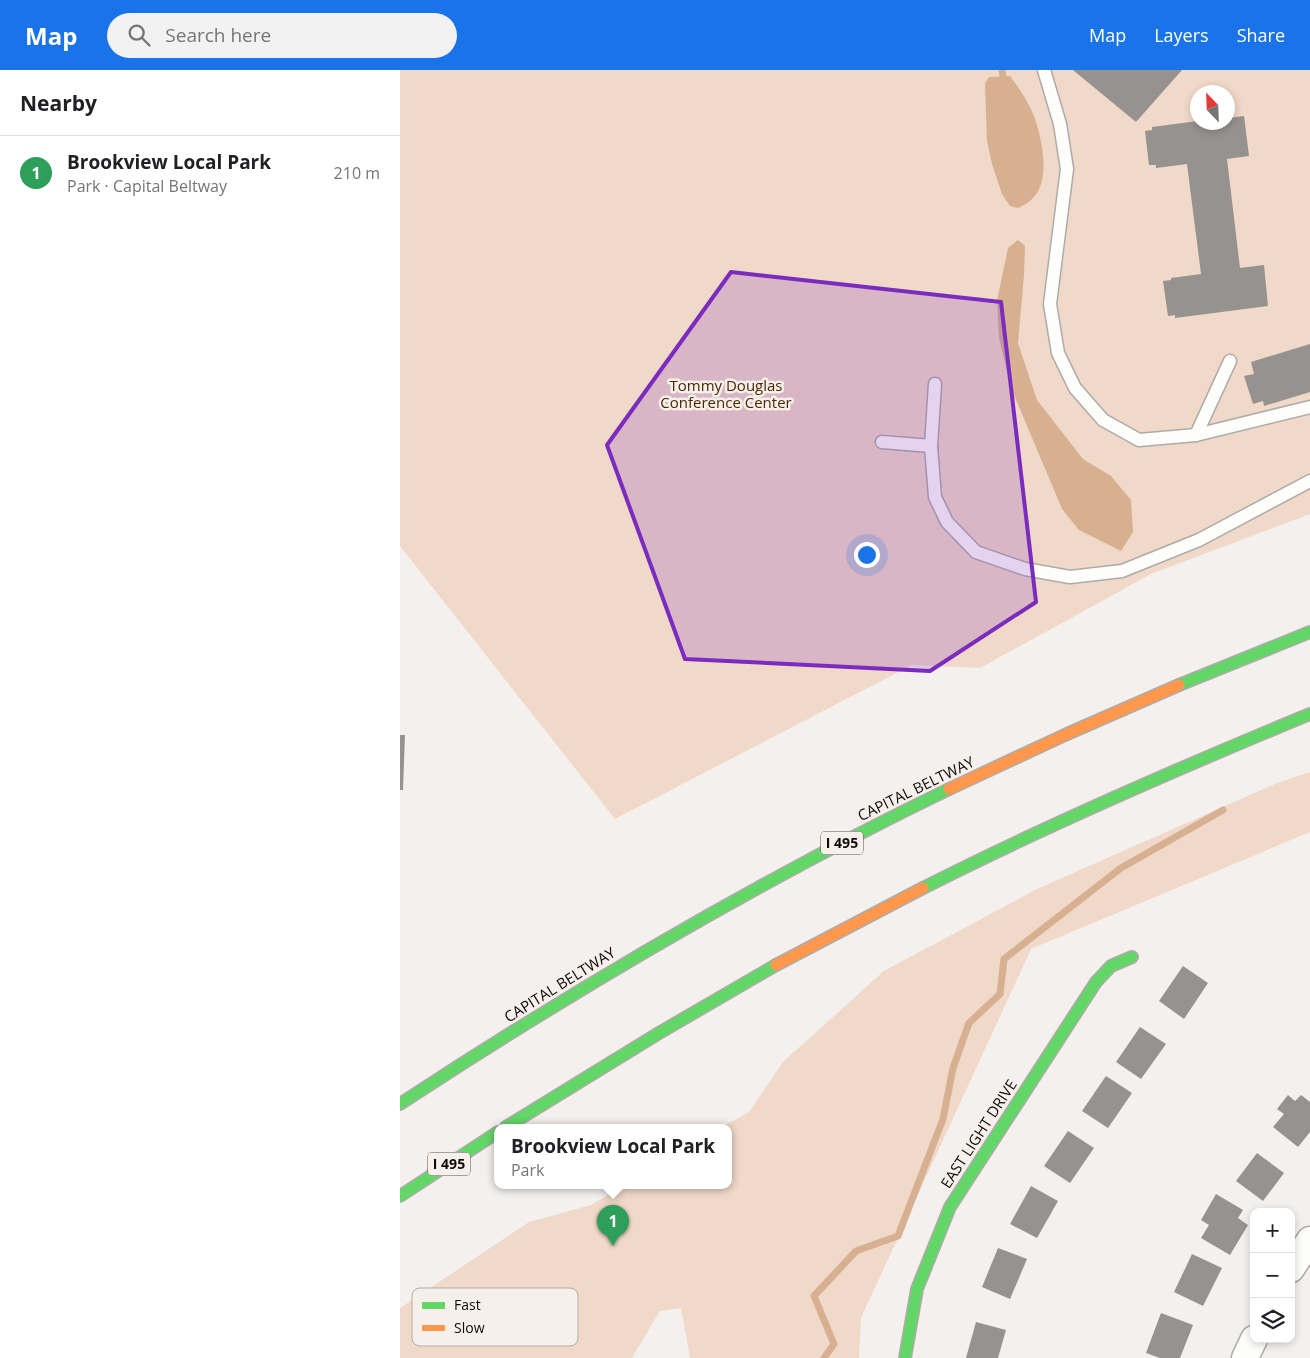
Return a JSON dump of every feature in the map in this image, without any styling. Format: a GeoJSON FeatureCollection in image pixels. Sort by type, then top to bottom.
{"type":"FeatureCollection","features":[{"type":"Feature","properties":{"kind":"main road","name":"CAPITAL BELTWAY"},"geometry":{"type":"LineString","coordinates":[[400,1104],[566,998],[676,933],[875,825],[1084,726],[1213,670],[1310,632]]}},
{"type":"Feature","properties":{"kind":"main road"},"geometry":{"type":"LineString","coordinates":[[511,1124],[718,998],[909,895],[1115,796],[1310,714]]}},
{"type":"Feature","properties":{"kind":"main road","name":"EAST LIGHT DRIVE"},"geometry":{"type":"LineString","coordinates":[[905,1358],[917,1289],[950,1207],[1096,982],[1111,966],[1132,957]]}},
{"type":"Feature","properties":{"kind":"main road","name":"I 495"},"geometry":{"type":"LineString","coordinates":[[400,1196],[494,1135]]}},
{"type":"Feature","properties":{"kind":"street"},"geometry":{"type":"LineString","coordinates":[[1295,1263],[1310,1240]]}},
{"type":"Feature","properties":{"kind":"street"},"geometry":{"type":"LineString","coordinates":[[1245,1358],[1252,1343]]}},
{"type":"Feature","properties":{"kind":"lane"},"geometry":{"type":"LineString","coordinates":[[1044,70],[1060,124],[1067,169],[1050,304],[1058,353],[1075,388],[1103,420],[1139,440],[1196,436],[1310,407]]}},
{"type":"Feature","properties":{"kind":"lane"},"geometry":{"type":"LineString","coordinates":[[1196,436],[1230,361]]}},
{"type":"Feature","properties":{"kind":"lane"},"geometry":{"type":"LineString","coordinates":[[935,384],[930,446],[935,497],[947,522],[976,552],[1025,569],[1070,577],[1122,570],[1199,540],[1310,481]]}},
{"type":"Feature","properties":{"kind":"lane"},"geometry":{"type":"LineString","coordinates":[[882,442],[930,446]]}},
{"type":"Feature","properties":{"kind":"highlighted area"},"geometry":{"type":"Polygon","coordinates":[[[731,272],[1001,302],[1036,602],[930,671],[685,659],[607,445],[731,272]]]}},
{"type":"Feature","properties":{"kind":"green space","name":"Tommy Douglas Conference Center"},"geometry":{"type":"Polygon","coordinates":[[[400,70],[1310,70],[1310,514],[1151,574],[980,668],[912,665],[615,819],[400,546],[400,70]]]}},
{"type":"Feature","properties":{"kind":"green space"},"geometry":{"type":"Polygon","coordinates":[[[1310,772],[1310,832],[1031,949],[861,1318],[859,1358],[690,1358],[681,1308],[660,1311],[632,1358],[400,1358],[400,1308],[412,1300],[412,1346],[578,1346],[578,1288],[430,1288],[529,1222],[591,1205],[618,1189],[732,1189],[732,1124],[727,1124],[749,1112],[783,1062],[884,971],[1037,889],[1275,784],[1310,772]]]}},
{"type":"Feature","properties":{"kind":"shaded area"},"geometry":{"type":"Polygon","coordinates":[[[1010,76],[1034,116],[1040,136],[1043,160],[1041,183],[1037,192],[1030,201],[1018,208],[1010,206],[1002,194],[987,141],[985,83],[989,77],[1010,76]]]}},
{"type":"Feature","properties":{"kind":"shaded area"},"geometry":{"type":"Polygon","coordinates":[[[1018,240],[1025,246],[1018,343],[1037,400],[1083,459],[1111,476],[1131,500],[1133,532],[1121,551],[1079,530],[1062,509],[1011,388],[999,338],[997,301],[1008,248],[1018,240]]]}},
{"type":"Feature","properties":{"kind":"building"},"geometry":{"type":"Polygon","coordinates":[[[1073,70],[1182,70],[1136,122],[1073,70]]]}},
{"type":"Feature","properties":{"kind":"building"},"geometry":{"type":"Polygon","coordinates":[[[1244,116],[1249,156],[1227,159],[1240,268],[1264,265],[1268,306],[1175,318],[1175,315],[1168,316],[1163,281],[1171,280],[1171,278],[1201,274],[1187,164],[1156,168],[1156,165],[1149,165],[1145,131],[1152,130],[1152,127],[1190,122],[1190,130],[1235,130],[1235,117],[1244,116]]]}},
{"type":"Feature","properties":{"kind":"building"},"geometry":{"type":"Polygon","coordinates":[[[1310,344],[1310,392],[1264,406],[1263,401],[1253,404],[1244,376],[1254,374],[1251,362],[1310,344]]]}},
{"type":"Feature","properties":{"kind":"building"},"geometry":{"type":"Polygon","coordinates":[[[400,735],[405,735],[403,790],[400,790],[400,735]]]}},
{"type":"Feature","properties":{"kind":"building"},"geometry":{"type":"Polygon","coordinates":[[[1183,966],[1208,983],[1184,1019],[1159,1001],[1183,966]]]}},
{"type":"Feature","properties":{"kind":"building"},"geometry":{"type":"Polygon","coordinates":[[[1140,1027],[1166,1044],[1141,1079],[1116,1062],[1140,1027]]]}},
{"type":"Feature","properties":{"kind":"building"},"geometry":{"type":"Polygon","coordinates":[[[1106,1076],[1132,1093],[1108,1128],[1082,1111],[1106,1076]]]}},
{"type":"Feature","properties":{"kind":"building"},"geometry":{"type":"Polygon","coordinates":[[[1288,1095],[1295,1101],[1301,1095],[1310,1102],[1310,1132],[1298,1147],[1273,1127],[1284,1114],[1277,1109],[1288,1095]]]}},
{"type":"Feature","properties":{"kind":"building"},"geometry":{"type":"Polygon","coordinates":[[[1068,1131],[1094,1148],[1070,1183],[1044,1166],[1068,1131]]]}},
{"type":"Feature","properties":{"kind":"building"},"geometry":{"type":"Polygon","coordinates":[[[1257,1153],[1284,1173],[1263,1201],[1236,1181],[1257,1153]]]}},
{"type":"Feature","properties":{"kind":"building"},"geometry":{"type":"Polygon","coordinates":[[[1031,1186],[1058,1201],[1037,1238],[1010,1224],[1031,1186]]]}},
{"type":"Feature","properties":{"kind":"building"},"geometry":{"type":"Polygon","coordinates":[[[1216,1194],[1243,1210],[1238,1218],[1248,1225],[1230,1255],[1201,1238],[1209,1225],[1201,1220],[1216,1194]]]}},
{"type":"Feature","properties":{"kind":"building"},"geometry":{"type":"Polygon","coordinates":[[[998,1248],[1027,1259],[1010,1299],[982,1287],[998,1248]]]}},
{"type":"Feature","properties":{"kind":"building"},"geometry":{"type":"Polygon","coordinates":[[[1192,1254],[1222,1268],[1203,1306],[1174,1292],[1192,1254]]]}},
{"type":"Feature","properties":{"kind":"building"},"geometry":{"type":"Polygon","coordinates":[[[1161,1313],[1193,1325],[1180,1358],[1160,1358],[1146,1353],[1161,1313]]]}},
{"type":"Feature","properties":{"kind":"building"},"geometry":{"type":"Polygon","coordinates":[[[976,1322],[1006,1330],[998,1358],[966,1358],[976,1322]]]}},
{"type":"Feature","properties":{"kind":"waterway"},"geometry":{"type":"LineString","coordinates":[[1002,70],[1003,76]]}},
{"type":"Feature","properties":{"kind":"waterway"},"geometry":{"type":"LineString","coordinates":[[824,1358],[834,1344],[814,1296],[856,1251],[898,1236],[943,1119],[953,1068],[969,1023],[1000,994],[1004,959],[1121,868],[1223,810]]}},
{"type":"Feature","properties":{"kind":"traffic: fast"},"geometry":{"type":"LineString","coordinates":[[1179,685],[1310,632]]}},
{"type":"Feature","properties":{"kind":"traffic: fast"},"geometry":{"type":"LineString","coordinates":[[923,888],[1018,841],[1115,797],[1310,714]]}},
{"type":"Feature","properties":{"kind":"traffic: fast"},"geometry":{"type":"LineString","coordinates":[[400,1104],[534,1019],[670,937],[808,861],[949,789]]}},
{"type":"Feature","properties":{"kind":"traffic: fast"},"geometry":{"type":"LineString","coordinates":[[905,1358],[917,1289],[950,1207],[1096,982],[1111,966],[1132,957]]}},
{"type":"Feature","properties":{"kind":"traffic: fast"},"geometry":{"type":"LineString","coordinates":[[511,1124],[659,1033],[776,965]]}},
{"type":"Feature","properties":{"kind":"traffic: fast"},"geometry":{"type":"LineString","coordinates":[[400,1196],[494,1135]]}},
{"type":"Feature","properties":{"kind":"traffic: slow"},"geometry":{"type":"LineString","coordinates":[[949,789],[1179,685]]}},
{"type":"Feature","properties":{"kind":"traffic: slow"},"geometry":{"type":"LineString","coordinates":[[776,965],[923,888]]}},
{"type":"Feature","properties":{"kind":"place","name":"Brookview Local Park"},"geometry":{"type":"Point","coordinates":[613,1246]}}]}
